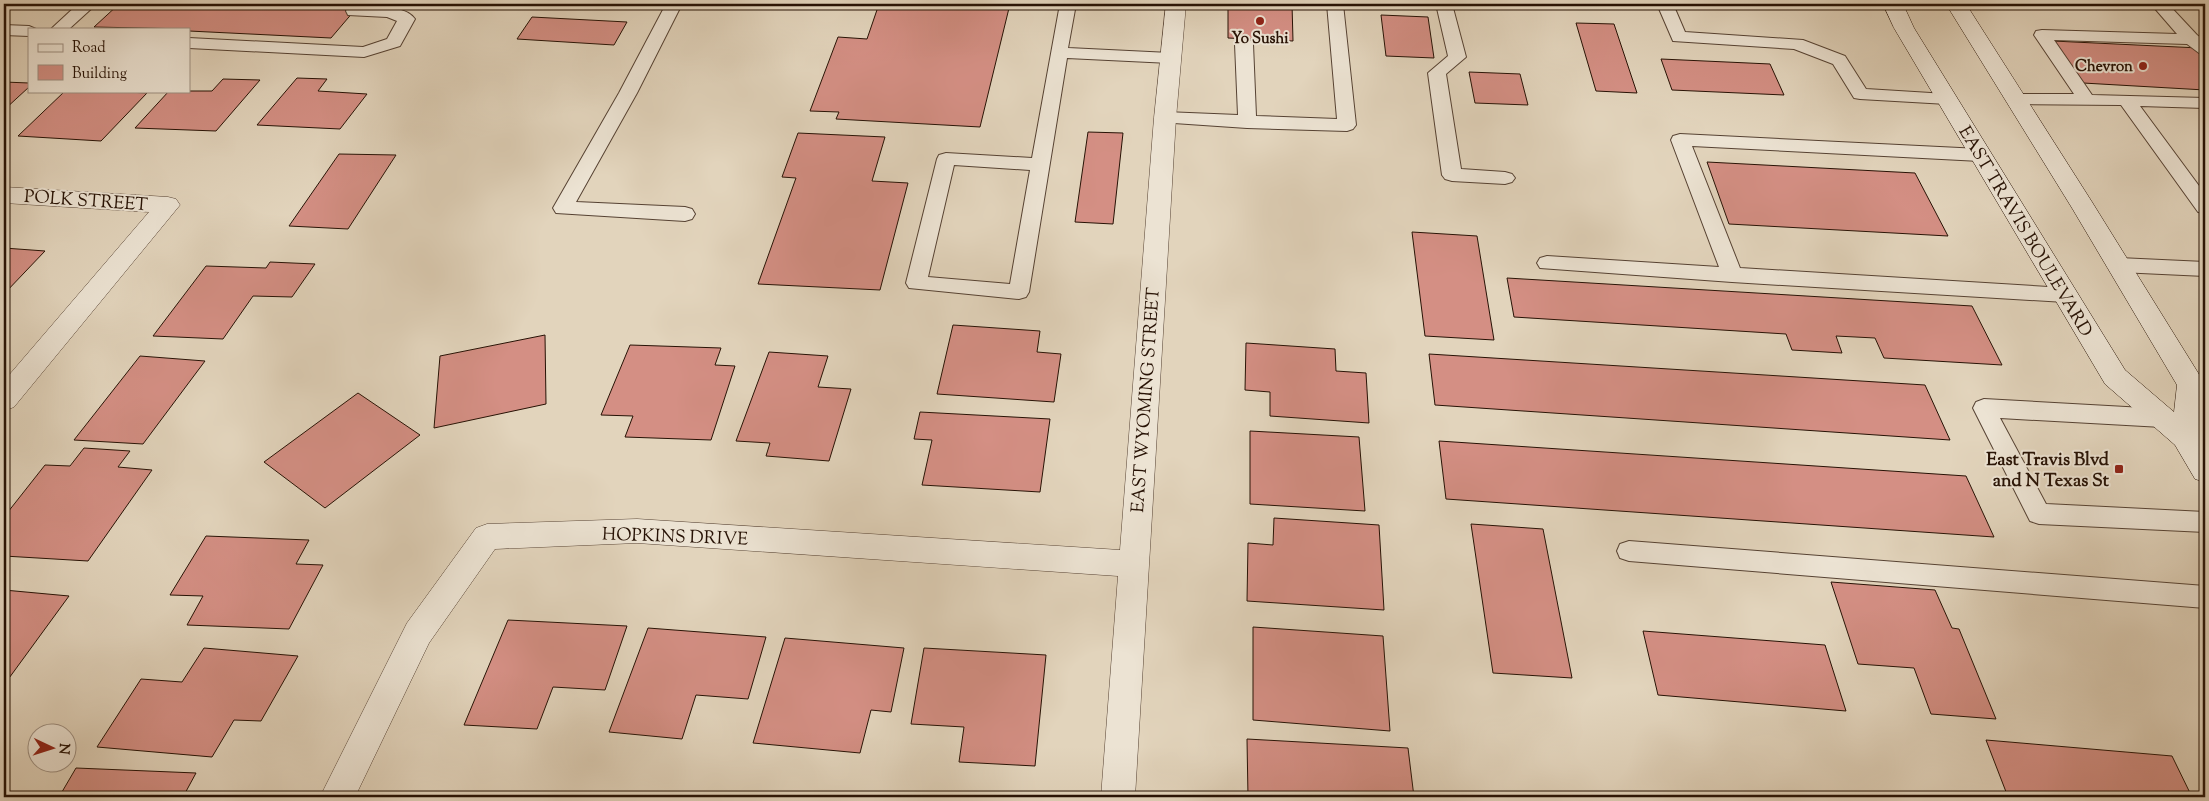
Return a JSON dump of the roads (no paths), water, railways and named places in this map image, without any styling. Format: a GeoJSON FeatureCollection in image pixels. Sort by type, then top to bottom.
{"type":"FeatureCollection","features":[{"type":"Feature","properties":{"kind":"street","name":"EAST WYOMING STREET"},"geometry":{"type":"LineString","coordinates":[[1118,797],[1165,118],[1176,4]]}},
{"type":"Feature","properties":{"kind":"street","name":"EAST TRAVIS BOULEVARD"},"geometry":{"type":"LineString","coordinates":[[1893,4],[1904,28],[2115,377],[2185,437],[2205,471]]}},
{"type":"Feature","properties":{"kind":"street"},"geometry":{"type":"LineString","coordinates":[[1956,4],[2119,265],[2190,384],[2185,437]]}},
{"type":"Feature","properties":{"kind":"street"},"geometry":{"type":"LineString","coordinates":[[2188,4],[2205,4]]}},
{"type":"Feature","properties":{"kind":"street","name":"POLK STREET"},"geometry":{"type":"LineString","coordinates":[[4,195],[168,205],[4,400]]}},
{"type":"Feature","properties":{"kind":"street","name":"HOPKINS DRIVE"},"geometry":{"type":"LineString","coordinates":[[337,797],[418,633],[487,537],[636,531],[1134,564]]}},
{"type":"Feature","properties":{"kind":"lane"},"geometry":{"type":"LineString","coordinates":[[59,28],[86,4],[117,5]]}},
{"type":"Feature","properties":{"kind":"lane"},"geometry":{"type":"LineString","coordinates":[[674,4],[628,93],[563,208],[685,214]]}},
{"type":"Feature","properties":{"kind":"lane"},"geometry":{"type":"LineString","coordinates":[[1040,164],[946,159],[916,283],[1019,292],[1068,4]]}},
{"type":"Feature","properties":{"kind":"lane"},"geometry":{"type":"LineString","coordinates":[[1165,118],[1347,125],[1335,4]]}},
{"type":"Feature","properties":{"kind":"lane"},"geometry":{"type":"LineString","coordinates":[[1444,4],[1457,57],[1437,73],[1452,175],[1505,178]]}},
{"type":"Feature","properties":{"kind":"lane"},"geometry":{"type":"LineString","coordinates":[[1665,4],[1679,37],[1797,44],[1839,60],[1860,94],[1947,99]]}},
{"type":"Feature","properties":{"kind":"lane"},"geometry":{"type":"LineString","coordinates":[[2159,4],[2198,44]]}},
{"type":"Feature","properties":{"kind":"lane"},"geometry":{"type":"LineString","coordinates":[[190,43],[364,52],[394,42],[407,20],[389,12],[354,11]]}},
{"type":"Feature","properties":{"kind":"lane"},"geometry":{"type":"LineString","coordinates":[[4,30],[28,31]]}},
{"type":"Feature","properties":{"kind":"lane"},"geometry":{"type":"LineString","coordinates":[[2086,100],[2042,35],[2198,44]]}},
{"type":"Feature","properties":{"kind":"lane"},"geometry":{"type":"LineString","coordinates":[[1244,44],[1247,122]]}},
{"type":"Feature","properties":{"kind":"lane"},"geometry":{"type":"LineString","coordinates":[[1059,53],[1170,58]]}},
{"type":"Feature","properties":{"kind":"lane"},"geometry":{"type":"LineString","coordinates":[[2015,99],[2126,100],[2205,104]]}},
{"type":"Feature","properties":{"kind":"lane"},"geometry":{"type":"LineString","coordinates":[[2126,100],[2205,206]]}},
{"type":"Feature","properties":{"kind":"lane"},"geometry":{"type":"LineString","coordinates":[[1732,275],[1680,140],[1980,154]]}},
{"type":"Feature","properties":{"kind":"lane"},"geometry":{"type":"LineString","coordinates":[[1547,264],[2065,295]]}},
{"type":"Feature","properties":{"kind":"lane"},"geometry":{"type":"LineString","coordinates":[[2119,265],[2205,269]]}},
{"type":"Feature","properties":{"kind":"lane"},"geometry":{"type":"LineString","coordinates":[[2162,418],[1984,408],[2039,514],[2205,522]]}},
{"type":"Feature","properties":{"kind":"lane"},"geometry":{"type":"LineString","coordinates":[[1630,551],[2205,597]]}},
{"type":"Feature","properties":{"kind":"place","name":"Yo Sushi"},"geometry":{"type":"Point","coordinates":[1260,21]}},
{"type":"Feature","properties":{"kind":"place","name":"Chevron"},"geometry":{"type":"Point","coordinates":[2143,66]}},
{"type":"Feature","properties":{"kind":"place","name":"East Travis Blvd and N Texas St"},"geometry":{"type":"Point","coordinates":[2119,469]}}]}
